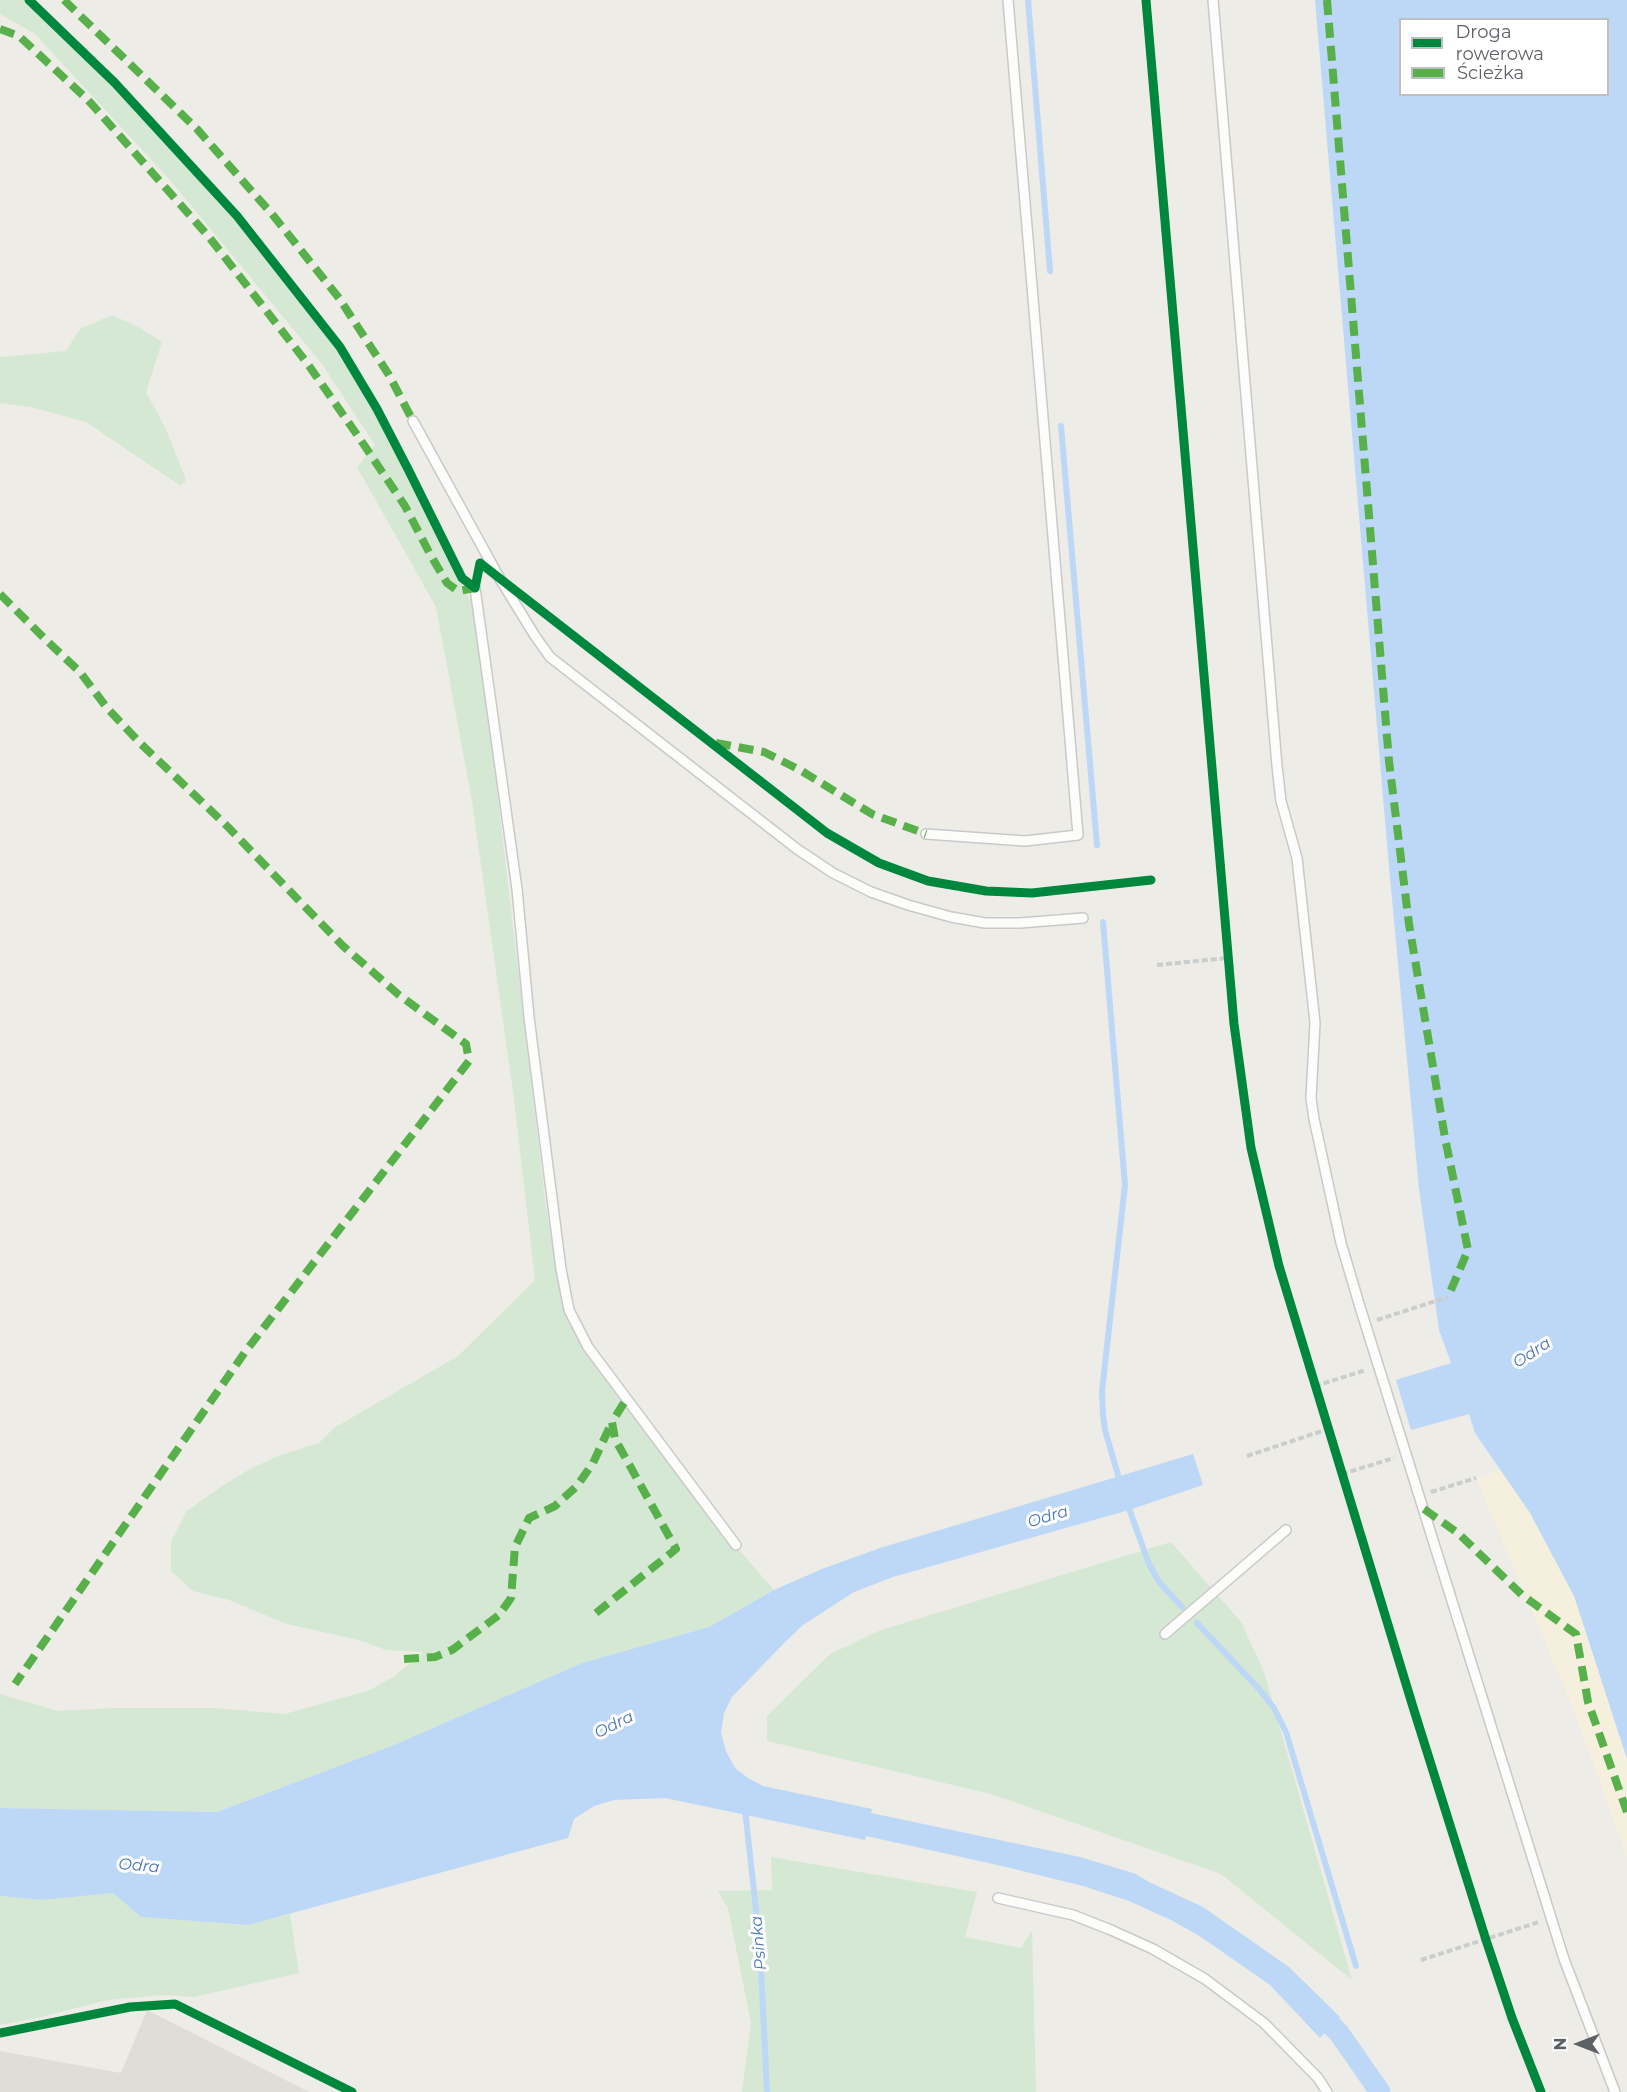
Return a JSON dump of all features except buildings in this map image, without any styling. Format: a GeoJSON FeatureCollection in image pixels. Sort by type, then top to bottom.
{"type":"FeatureCollection","features":[{"type":"Feature","properties":{"kind":"lane"},"geometry":{"type":"LineString","coordinates":[[926,834],[1024,841],[1078,835],[1008,0]]}},
{"type":"Feature","properties":{"kind":"lane"},"geometry":{"type":"LineString","coordinates":[[1213,0],[1277,766],[1281,801],[1297,858],[1315,1023],[1311,1098],[1324,1174],[1365,1324],[1551,1918],[1580,2004],[1615,2092]]}},
{"type":"Feature","properties":{"kind":"lane"},"geometry":{"type":"LineString","coordinates":[[413,421],[500,579],[550,657],[797,849],[832,873],[871,892],[951,917],[985,923],[1083,918]]}},
{"type":"Feature","properties":{"kind":"lane"},"geometry":{"type":"LineString","coordinates":[[475,588],[517,888],[529,1017],[559,1257],[569,1310],[588,1347],[736,1545]]}},
{"type":"Feature","properties":{"kind":"lane"},"geometry":{"type":"LineString","coordinates":[[1165,1634],[1286,1530]]}},
{"type":"Feature","properties":{"kind":"lane"},"geometry":{"type":"LineString","coordinates":[[998,1898],[1073,1915],[1153,1949],[1205,1978],[1264,2023],[1318,2079],[1327,2092]]}},
{"type":"Feature","properties":{"kind":"path"},"geometry":{"type":"LineString","coordinates":[[1157,965],[1228,958]]}},
{"type":"Feature","properties":{"kind":"path"},"geometry":{"type":"LineString","coordinates":[[1365,1324],[1448,1298]]}},
{"type":"Feature","properties":{"kind":"path"},"geometry":{"type":"LineString","coordinates":[[1315,1386],[1379,1366]]}},
{"type":"Feature","properties":{"kind":"path"},"geometry":{"type":"LineString","coordinates":[[1247,1456],[1328,1429]]}},
{"type":"Feature","properties":{"kind":"path"},"geometry":{"type":"LineString","coordinates":[[1342,1474],[1406,1454]]}},
{"type":"Feature","properties":{"kind":"path"},"geometry":{"type":"LineString","coordinates":[[1419,1496],[1476,1478]]}},
{"type":"Feature","properties":{"kind":"path"},"geometry":{"type":"LineString","coordinates":[[1421,1960],[1551,1918]]}},
{"type":"Feature","properties":{"kind":"shaded area"},"geometry":{"type":"Polygon","coordinates":[[[147,2010],[309,2092],[0,2092],[0,2051],[121,2073],[147,2010]]]}},
{"type":"Feature","properties":{"kind":"green space"},"geometry":{"type":"Polygon","coordinates":[[[0,0],[24,0],[113,86],[233,219],[336,348],[373,410],[472,604],[491,739],[545,1200],[559,1286],[568,1313],[706,1512],[774,1590],[709,1627],[582,1663],[394,1745],[217,1812],[0,1808],[0,1694],[58,1711],[111,1708],[214,1708],[285,1714],[370,1690],[393,1677],[424,1652],[386,1650],[359,1640],[287,1624],[229,1600],[193,1591],[171,1571],[171,1542],[187,1511],[219,1488],[250,1469],[278,1456],[319,1443],[334,1428],[458,1356],[535,1280],[514,1099],[472,801],[436,607],[357,467],[375,445],[322,364],[170,180],[35,34],[0,14],[0,0]]]}},
{"type":"Feature","properties":{"kind":"green space"},"geometry":{"type":"Polygon","coordinates":[[[112,315],[162,342],[146,392],[165,427],[186,480],[181,486],[86,422],[31,407],[0,403],[0,357],[66,351],[80,329],[112,315]]]}},
{"type":"Feature","properties":{"kind":"green space"},"geometry":{"type":"Polygon","coordinates":[[[1171,1542],[1241,1622],[1264,1672],[1352,1980],[1221,1874],[991,1794],[767,1741],[767,1716],[830,1654],[881,1630],[1171,1542]]]}},
{"type":"Feature","properties":{"kind":"green space"},"geometry":{"type":"Polygon","coordinates":[[[771,1857],[977,1892],[965,1937],[1021,1948],[1032,1930],[1036,2092],[742,2092],[751,2023],[728,1908],[718,1891],[772,1890],[771,1857]]]}},
{"type":"Feature","properties":{"kind":"green space"},"geometry":{"type":"Polygon","coordinates":[[[113,1893],[141,1917],[248,1925],[290,1914],[299,1973],[194,1997],[163,1995],[107,2000],[0,2025],[0,1896],[43,1900],[113,1893]]]}},
{"type":"Feature","properties":{"kind":"sand"},"geometry":{"type":"Polygon","coordinates":[[[1627,1426],[1627,1857],[1573,1708],[1476,1478],[1627,1426]]]}},
{"type":"Feature","properties":{"kind":"water","name":"Odra"},"geometry":{"type":"Polygon","coordinates":[[[1315,0],[1627,0],[1627,1759],[1574,1596],[1530,1513],[1475,1433],[1469,1414],[1411,1430],[1396,1380],[1451,1363],[1439,1330],[1419,1189],[1389,867],[1315,0]]]}},
{"type":"Feature","properties":{"kind":"water","name":"Odra"},"geometry":{"type":"Polygon","coordinates":[[[1193,1454],[1203,1485],[1129,1510],[893,1577],[854,1592],[803,1625],[732,1697],[724,1713],[721,1733],[726,1751],[735,1768],[763,1786],[872,1809],[871,1813],[1080,1857],[1136,1874],[1203,1907],[1289,1967],[1340,2017],[1320,2038],[1270,1985],[1201,1937],[1129,1901],[1083,1886],[1002,1866],[866,1836],[865,1840],[665,1798],[614,1800],[594,1806],[574,1819],[568,1838],[248,1925],[141,1917],[113,1893],[43,1900],[0,1896],[0,1808],[217,1812],[394,1745],[582,1663],[709,1627],[774,1590],[822,1569],[880,1548],[1193,1454]]]}},
{"type":"Feature","properties":{"kind":"waterway"},"geometry":{"type":"LineString","coordinates":[[1028,0],[1050,271]]}},
{"type":"Feature","properties":{"kind":"waterway"},"geometry":{"type":"LineString","coordinates":[[1061,426],[1097,845]]}},
{"type":"Feature","properties":{"kind":"waterway"},"geometry":{"type":"LineString","coordinates":[[1103,922],[1125,1185],[1102,1391],[1105,1430],[1120,1482]]}},
{"type":"Feature","properties":{"kind":"waterway"},"geometry":{"type":"LineString","coordinates":[[1127,1503],[1149,1564],[1159,1582],[1182,1607]]}},
{"type":"Feature","properties":{"kind":"waterway"},"geometry":{"type":"LineString","coordinates":[[1197,1623],[1260,1690],[1274,1708],[1286,1732],[1356,1966]]}},
{"type":"Feature","properties":{"kind":"waterway","name":"Psinka"},"geometry":{"type":"LineString","coordinates":[[745,1809],[760,1947],[767,2092]]}},
{"type":"Feature","properties":{"kind":"waterway"},"geometry":{"type":"LineString","coordinates":[[1312,2006],[1339,2033],[1380,2092]]}},
{"type":"Feature","properties":{"kind":"marked path"},"geometry":{"type":"LineString","coordinates":[[64,0],[197,129],[272,214],[339,298],[389,375],[413,421]]}},
{"type":"Feature","properties":{"kind":"marked path"},"geometry":{"type":"LineString","coordinates":[[1327,0],[1389,761],[1409,924],[1445,1138],[1468,1250],[1448,1297]]}},
{"type":"Feature","properties":{"kind":"marked path"},"geometry":{"type":"LineString","coordinates":[[0,29],[19,36],[88,100],[209,237],[307,363],[360,439],[405,506],[447,583],[458,591],[475,588]]}},
{"type":"Feature","properties":{"kind":"marked path"},"geometry":{"type":"LineString","coordinates":[[0,594],[80,672],[107,708],[141,744],[226,825],[342,945],[399,995],[466,1044],[469,1061],[245,1352],[15,1684]]}},
{"type":"Feature","properties":{"kind":"marked path"},"geometry":{"type":"LineString","coordinates":[[716,743],[764,752],[800,770],[872,814],[926,834]]}},
{"type":"Feature","properties":{"kind":"marked path"},"geometry":{"type":"LineString","coordinates":[[596,1613],[676,1549],[615,1439],[612,1422],[627,1398]]}},
{"type":"Feature","properties":{"kind":"marked path"},"geometry":{"type":"LineString","coordinates":[[404,1659],[435,1657],[452,1650],[499,1615],[511,1598],[515,1547],[529,1518],[555,1506],[577,1486],[593,1463],[612,1422]]}},
{"type":"Feature","properties":{"kind":"marked path"},"geometry":{"type":"LineString","coordinates":[[1424,1509],[1458,1533],[1522,1595],[1576,1634],[1588,1702],[1627,1812]]}},
{"type":"Feature","properties":{"kind":"cycle path"},"geometry":{"type":"LineString","coordinates":[[29,0],[115,83],[237,216],[340,347],[377,409],[462,578],[475,588],[480,563],[827,833],[879,863],[928,881],[986,891],[1032,893],[1151,880]]}},
{"type":"Feature","properties":{"kind":"cycle path"},"geometry":{"type":"LineString","coordinates":[[1146,0],[1234,1024],[1251,1148],[1279,1266],[1413,1707],[1486,1940],[1512,2018],[1541,2092]]}},
{"type":"Feature","properties":{"kind":"cycle path"},"geometry":{"type":"LineString","coordinates":[[0,2033],[130,2007],[175,2004],[352,2092]]}}]}
